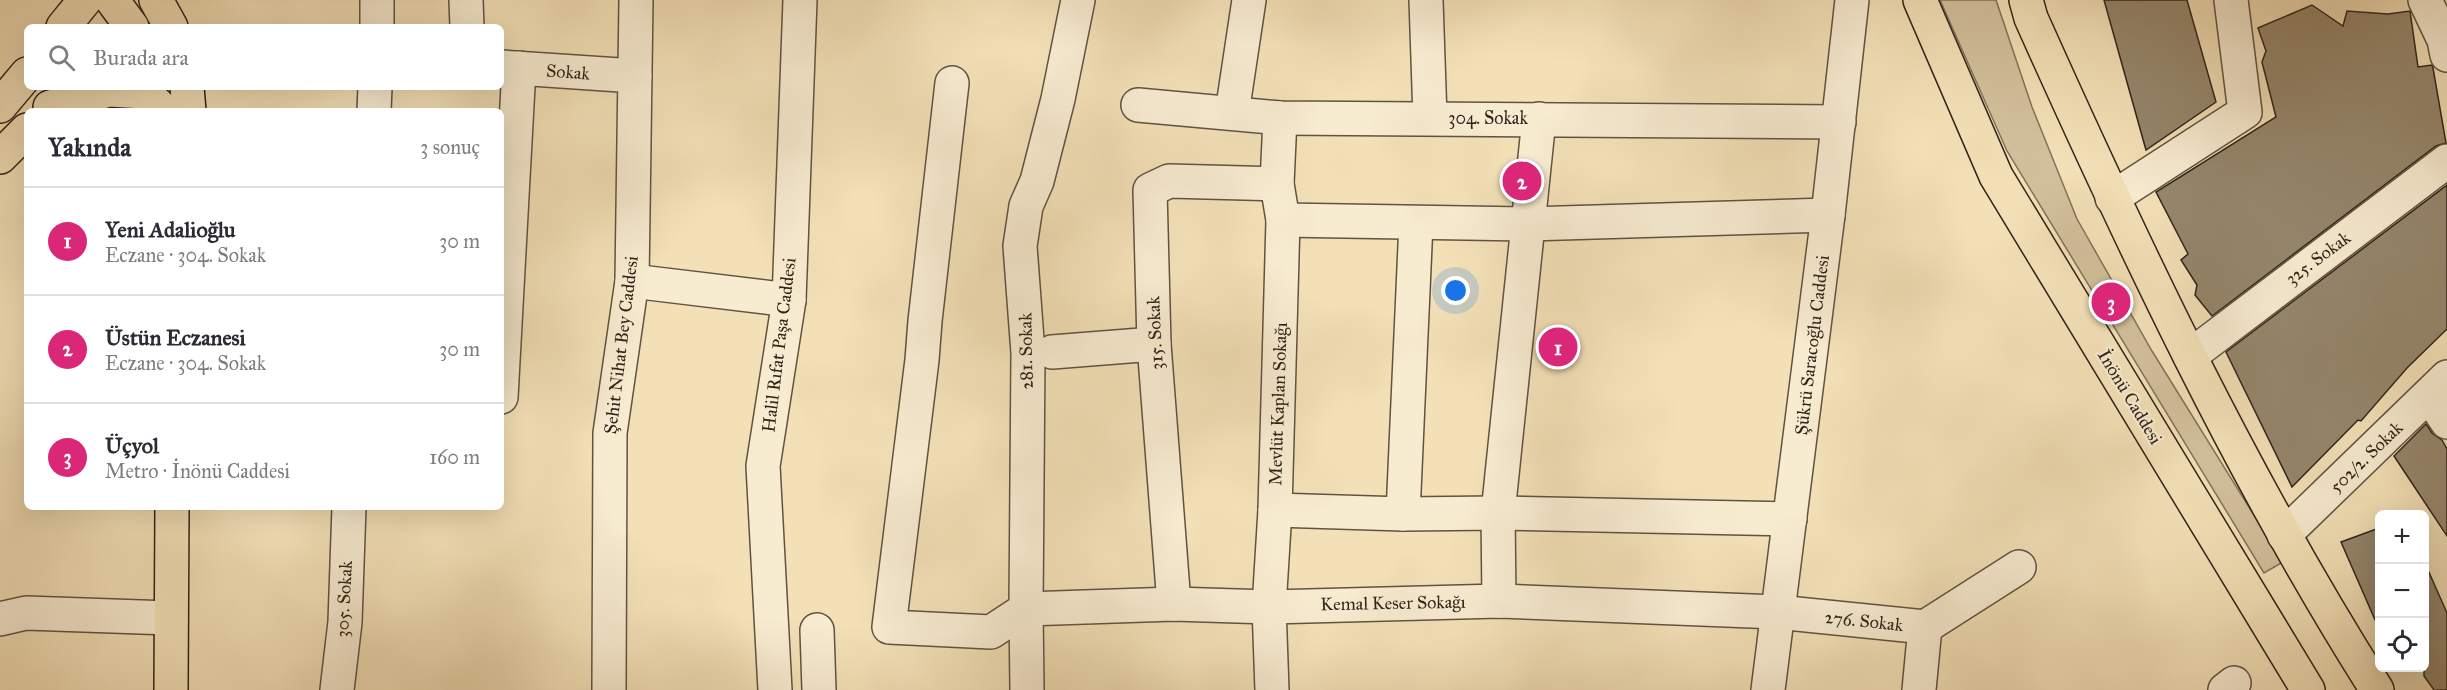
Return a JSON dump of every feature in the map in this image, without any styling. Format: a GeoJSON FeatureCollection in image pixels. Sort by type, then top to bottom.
{"type":"FeatureCollection","features":[{"type":"Feature","properties":{"kind":"main road"},"geometry":{"type":"LineString","coordinates":[[66,24],[86,0]]}},
{"type":"Feature","properties":{"kind":"main road"},"geometry":{"type":"LineString","coordinates":[[156,0],[169,24]]}},
{"type":"Feature","properties":{"kind":"main road","name":"İnönü Caddesi"},"geometry":{"type":"LineString","coordinates":[[1920,0],[1996,176],[2308,690]]}},
{"type":"Feature","properties":{"kind":"main road"},"geometry":{"type":"LineString","coordinates":[[2026,0],[2031,18],[2112,198],[2190,356],[2284,535],[2337,627],[2377,690]]}},
{"type":"Feature","properties":{"kind":"main road"},"geometry":{"type":"LineString","coordinates":[[0,106],[24,78]]}},
{"type":"Feature","properties":{"kind":"main road"},"geometry":{"type":"LineString","coordinates":[[54,102],[109,90],[144,92],[167,104],[183,90]]}},
{"type":"Feature","properties":{"kind":"main road"},"geometry":{"type":"LineString","coordinates":[[0,158],[24,133]]}},
{"type":"Feature","properties":{"kind":"main road"},"geometry":{"type":"LineString","coordinates":[[171,690],[172,510]]}},
{"type":"Feature","properties":{"kind":"street"},"geometry":{"type":"LineString","coordinates":[[377,0],[377,24]]}},
{"type":"Feature","properties":{"kind":"street"},"geometry":{"type":"LineString","coordinates":[[466,0],[467,24]]}},
{"type":"Feature","properties":{"kind":"street","name":"Şehit Nihat Bey Caddesi"},"geometry":{"type":"LineString","coordinates":[[609,690],[610,433],[632,281],[636,0]]}},
{"type":"Feature","properties":{"kind":"street","name":"Halil Rıfat Paşa Caddesi"},"geometry":{"type":"LineString","coordinates":[[775,690],[763,466],[789,300],[800,0]]}},
{"type":"Feature","properties":{"kind":"street","name":"281. Sokak"},"geometry":{"type":"LineString","coordinates":[[1027,690],[1028,353],[1020,246],[1026,206],[1036,181],[1058,99],[1078,0]]}},
{"type":"Feature","properties":{"kind":"street"},"geometry":{"type":"LineString","coordinates":[[1232,113],[1249,0]]}},
{"type":"Feature","properties":{"kind":"street"},"geometry":{"type":"LineString","coordinates":[[1426,0],[1430,118]]}},
{"type":"Feature","properties":{"kind":"street","name":"Şükrü Saracoğlu Caddesi"},"geometry":{"type":"LineString","coordinates":[[1768,690],[1828,214],[1852,0]]}},
{"type":"Feature","properties":{"kind":"street"},"geometry":{"type":"LineString","coordinates":[[2112,198],[2245,112],[2230,0]]}},
{"type":"Feature","properties":{"kind":"street"},"geometry":{"type":"LineString","coordinates":[[2425,0],[2444,40],[2447,55]]}},
{"type":"Feature","properties":{"kind":"street"},"geometry":{"type":"LineString","coordinates":[[504,287],[510,68]]}},
{"type":"Feature","properties":{"kind":"street","name":"Sokak"},"geometry":{"type":"LineString","coordinates":[[510,68],[635,76]]}},
{"type":"Feature","properties":{"kind":"street"},"geometry":{"type":"LineString","coordinates":[[952,83],[922,360],[889,627],[991,632],[1026,617]]}},
{"type":"Feature","properties":{"kind":"street"},"geometry":{"type":"LineString","coordinates":[[374,108],[375,90]]}},
{"type":"Feature","properties":{"kind":"street","name":"304. Sokak"},"geometry":{"type":"LineString","coordinates":[[1138,105],[1280,118],[1839,122]]}},
{"type":"Feature","properties":{"kind":"street","name":"Mevlüt Kaplan Sokağı"},"geometry":{"type":"LineString","coordinates":[[1272,690],[1269,607],[1275,510],[1283,220],[1277,184],[1280,118]]}},
{"type":"Feature","properties":{"kind":"street"},"geometry":{"type":"LineString","coordinates":[[1498,601],[1498,513],[1539,119]]}},
{"type":"Feature","properties":{"kind":"street","name":"325. Sokak"},"geometry":{"type":"LineString","coordinates":[[2190,356],[2447,161]]}},
{"type":"Feature","properties":{"kind":"street","name":"315. Sokak"},"geometry":{"type":"LineString","coordinates":[[1174,604],[1154,344],[1150,190],[1169,181],[1277,184]]}},
{"type":"Feature","properties":{"kind":"street"},"geometry":{"type":"LineString","coordinates":[[1283,220],[1528,224],[1828,214]]}},
{"type":"Feature","properties":{"kind":"street"},"geometry":{"type":"LineString","coordinates":[[1403,514],[1416,223]]}},
{"type":"Feature","properties":{"kind":"street"},"geometry":{"type":"LineString","coordinates":[[632,281],[789,300]]}},
{"type":"Feature","properties":{"kind":"street"},"geometry":{"type":"LineString","coordinates":[[1052,352],[1154,344]]}},
{"type":"Feature","properties":{"kind":"street","name":"502/2. Sokak"},"geometry":{"type":"LineString","coordinates":[[2284,535],[2441,398]]}},
{"type":"Feature","properties":{"kind":"street","name":"305. Sokak"},"geometry":{"type":"LineString","coordinates":[[337,690],[345,622],[349,510]]}},
{"type":"Feature","properties":{"kind":"street"},"geometry":{"type":"LineString","coordinates":[[1275,510],[1790,519]]}},
{"type":"Feature","properties":{"kind":"street"},"geometry":{"type":"LineString","coordinates":[[1924,627],[2019,567]]}},
{"type":"Feature","properties":{"kind":"street","name":"Kemal Keser Sokağı"},"geometry":{"type":"LineString","coordinates":[[1026,617],[1174,604],[1269,607],[1498,601],[1777,612]]}},
{"type":"Feature","properties":{"kind":"street","name":"276. Sokak"},"geometry":{"type":"LineString","coordinates":[[1777,612],[1924,627],[1919,690]]}},
{"type":"Feature","properties":{"kind":"street"},"geometry":{"type":"LineString","coordinates":[[0,619],[26,613],[170,618]]}},
{"type":"Feature","properties":{"kind":"street"},"geometry":{"type":"LineString","coordinates":[[817,630],[819,690]]}},
{"type":"Feature","properties":{"kind":"shaded area"},"geometry":{"type":"Polygon","coordinates":[[[1940,0],[1996,0],[2032,107],[2077,219],[2152,351],[2283,562],[2264,573],[2007,151],[1940,0]]]}},
{"type":"Feature","properties":{"kind":"building"},"geometry":{"type":"Polygon","coordinates":[[[2104,0],[2187,0],[2216,102],[2146,150],[2104,0]]]}},
{"type":"Feature","properties":{"kind":"building"},"geometry":{"type":"Polygon","coordinates":[[[2312,5],[2343,26],[2347,11],[2388,14],[2410,11],[2418,67],[2432,65],[2433,68],[2446,143],[2436,146],[2212,316],[2195,295],[2197,285],[2181,260],[2188,254],[2156,192],[2276,117],[2262,62],[2266,51],[2258,28],[2312,5]]]}},
{"type":"Feature","properties":{"kind":"building"},"geometry":{"type":"Polygon","coordinates":[[[2447,185],[2447,329],[2407,368],[2361,421],[2358,420],[2292,487],[2226,352],[2447,185]]]}},
{"type":"Feature","properties":{"kind":"building"},"geometry":{"type":"Polygon","coordinates":[[[2426,424],[2432,433],[2442,440],[2447,449],[2447,536],[2394,456],[2426,424]]]}},
{"type":"Feature","properties":{"kind":"building"},"geometry":{"type":"Polygon","coordinates":[[[2375,529],[2375,620],[2341,542],[2375,529]]]}},
{"type":"Feature","properties":{"kind":"building"},"geometry":{"type":"Polygon","coordinates":[[[2429,572],[2447,613],[2447,690],[2434,690],[2424,676],[2424,672],[2429,672],[2429,572]]]}},
{"type":"Feature","properties":{"kind":"place","name":"Üstün Eczanesi"},"geometry":{"type":"Point","coordinates":[1522,181]}},
{"type":"Feature","properties":{"kind":"place","name":"Üçyol"},"geometry":{"type":"Point","coordinates":[2111,302]}},
{"type":"Feature","properties":{"kind":"place","name":"Yeni Adalioğlu"},"geometry":{"type":"Point","coordinates":[1558,347]}}]}
